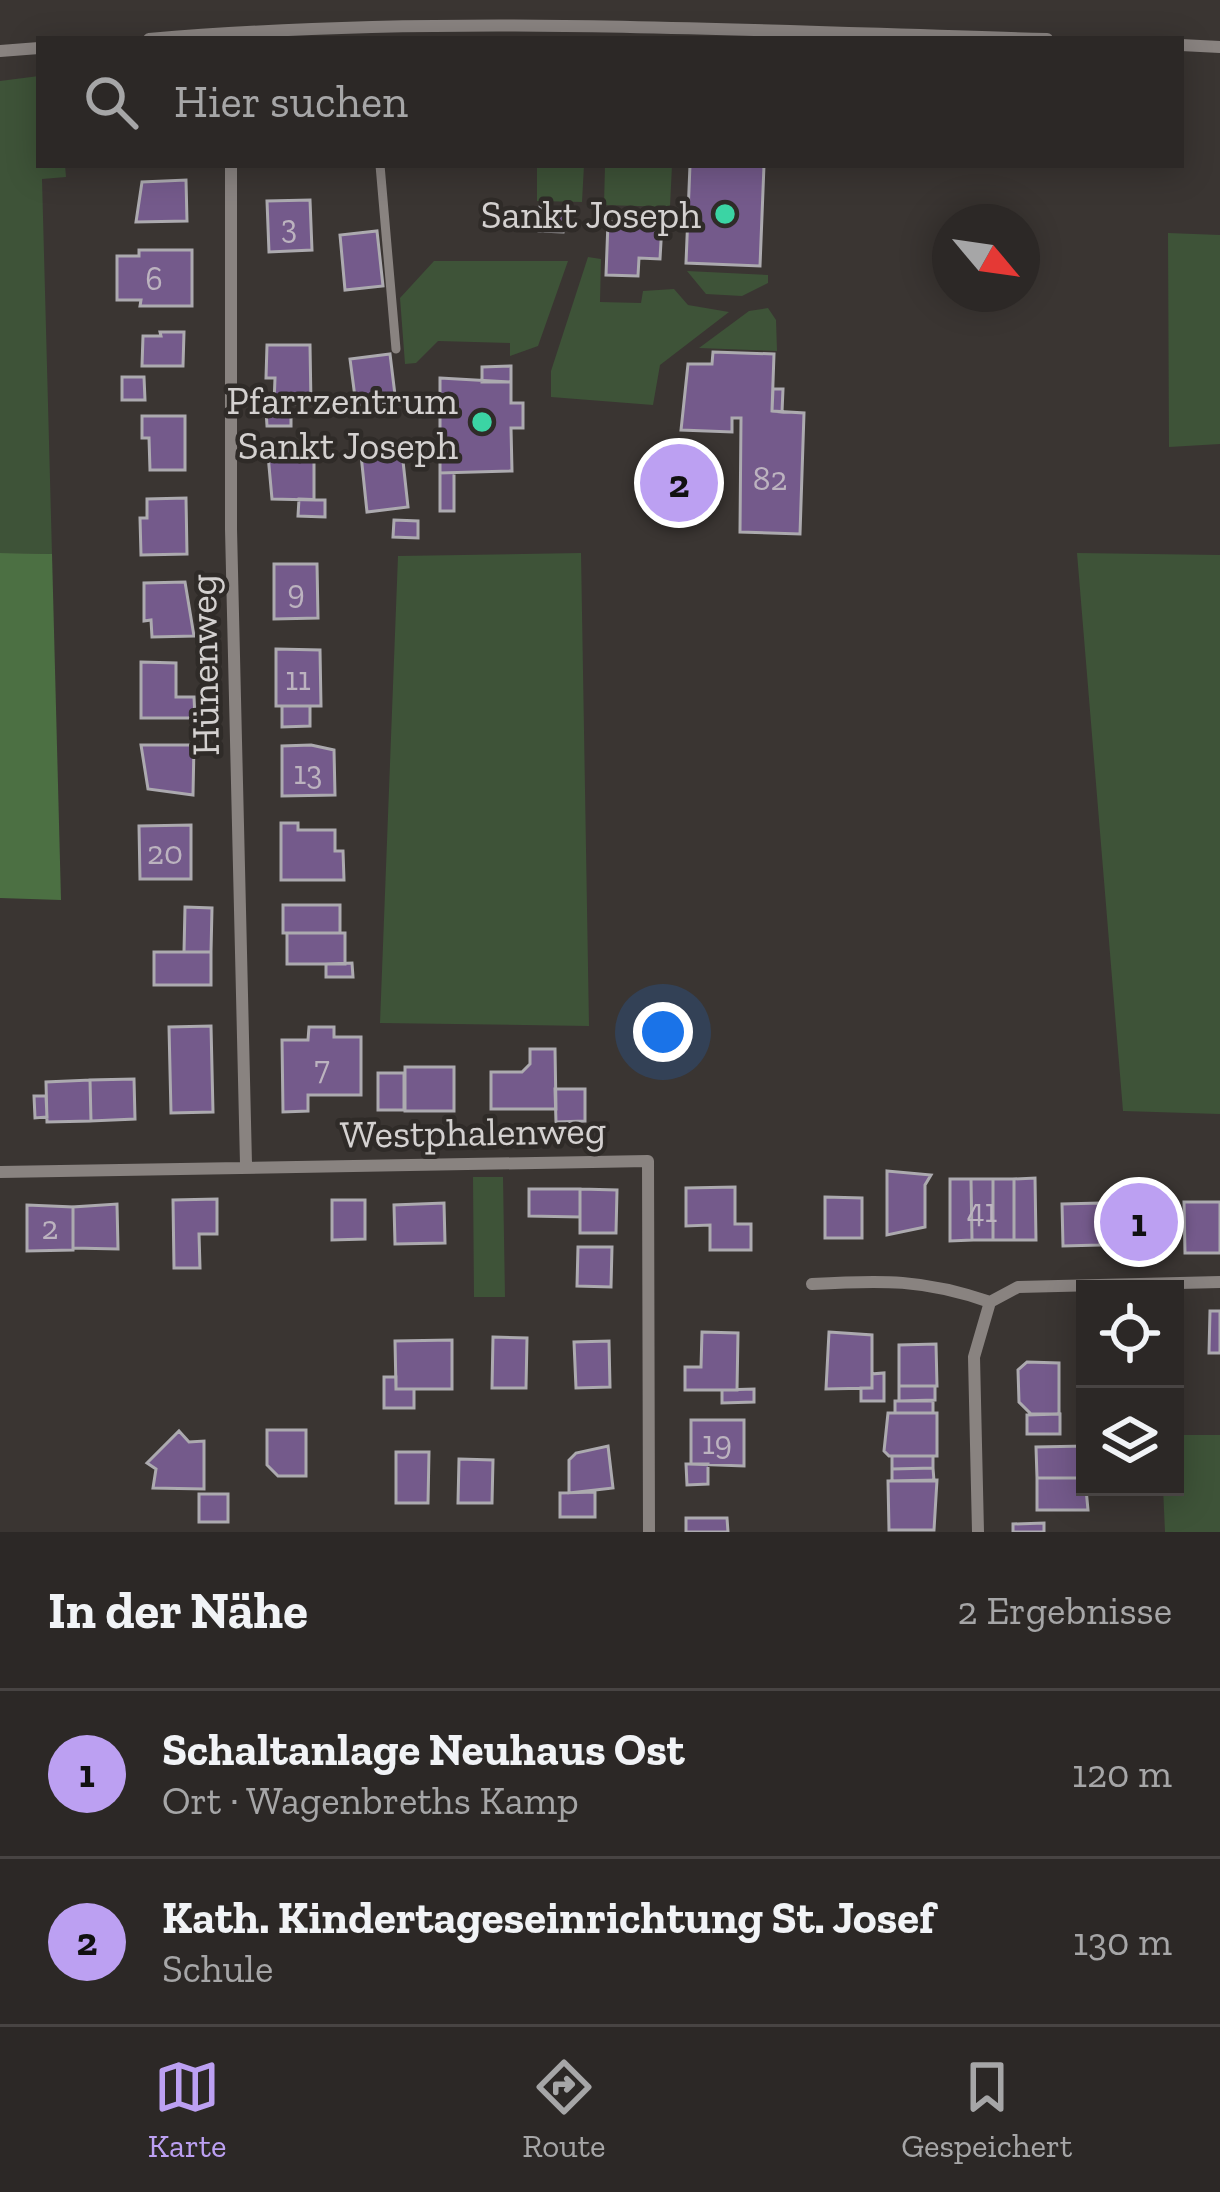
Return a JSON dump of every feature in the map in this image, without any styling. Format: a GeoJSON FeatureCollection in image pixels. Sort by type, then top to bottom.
{"type":"FeatureCollection","features":[{"type":"Feature","properties":{"kind":"street"},"geometry":{"type":"LineString","coordinates":[[231,35],[367,23],[601,22],[968,36]]}},
{"type":"Feature","properties":{"kind":"street"},"geometry":{"type":"LineString","coordinates":[[1184,45],[1220,47]]}},
{"type":"Feature","properties":{"kind":"street"},"geometry":{"type":"LineString","coordinates":[[0,51],[36,48]]}},
{"type":"Feature","properties":{"kind":"street","name":"Hünenweg"},"geometry":{"type":"LineString","coordinates":[[231,168],[231,553],[245,1164]]}},
{"type":"Feature","properties":{"kind":"street","name":"Westphalenweg"},"geometry":{"type":"LineString","coordinates":[[0,1172],[245,1164],[648,1161],[649,1532]]}},
{"type":"Feature","properties":{"kind":"street"},"geometry":{"type":"LineString","coordinates":[[812,1284],[902,1279],[934,1283],[990,1302]]}},
{"type":"Feature","properties":{"kind":"street"},"geometry":{"type":"LineString","coordinates":[[978,1532],[974,1357],[990,1302],[1018,1287],[1220,1282]]}},
{"type":"Feature","properties":{"kind":"lane"},"geometry":{"type":"LineString","coordinates":[[367,23],[368,36]]}},
{"type":"Feature","properties":{"kind":"lane"},"geometry":{"type":"LineString","coordinates":[[380,168],[396,349]]}},
{"type":"Feature","properties":{"kind":"green space"},"geometry":{"type":"Polygon","coordinates":[[[36,76],[36,168],[65,168],[66,177],[42,179],[52,554],[0,553],[0,81],[36,76]]]}},
{"type":"Feature","properties":{"kind":"green space"},"geometry":{"type":"Polygon","coordinates":[[[537,168],[584,168],[582,202],[537,201],[537,168]]]}},
{"type":"Feature","properties":{"kind":"green space"},"geometry":{"type":"Polygon","coordinates":[[[605,168],[672,168],[670,207],[604,205],[605,168]]]}},
{"type":"Feature","properties":{"kind":"green space"},"geometry":{"type":"Polygon","coordinates":[[[1168,233],[1220,235],[1220,444],[1169,447],[1168,233]]]}},
{"type":"Feature","properties":{"kind":"green space"},"geometry":{"type":"Polygon","coordinates":[[[588,257],[601,259],[600,302],[641,303],[643,291],[674,289],[688,305],[729,312],[660,365],[653,405],[551,397],[551,371],[588,257]]]}},
{"type":"Feature","properties":{"kind":"green space"},"geometry":{"type":"Polygon","coordinates":[[[434,261],[568,261],[538,346],[510,356],[510,343],[438,341],[416,363],[405,364],[400,298],[434,261]]]}},
{"type":"Feature","properties":{"kind":"green space"},"geometry":{"type":"Polygon","coordinates":[[[687,271],[768,275],[768,283],[742,296],[706,294],[687,271]]]}},
{"type":"Feature","properties":{"kind":"green space"},"geometry":{"type":"Polygon","coordinates":[[[768,308],[776,320],[777,351],[699,348],[749,311],[768,308]]]}},
{"type":"Feature","properties":{"kind":"green space"},"geometry":{"type":"Polygon","coordinates":[[[0,553],[52,554],[61,900],[0,898],[0,553]]]}},
{"type":"Feature","properties":{"kind":"green space"},"geometry":{"type":"Polygon","coordinates":[[[581,553],[589,1026],[380,1023],[398,556],[581,553]]]}},
{"type":"Feature","properties":{"kind":"green space"},"geometry":{"type":"Polygon","coordinates":[[[1077,553],[1220,555],[1220,1114],[1123,1111],[1077,553]]]}},
{"type":"Feature","properties":{"kind":"green space"},"geometry":{"type":"Polygon","coordinates":[[[473,1177],[503,1177],[505,1297],[474,1297],[473,1177]]]}},
{"type":"Feature","properties":{"kind":"green space"},"geometry":{"type":"Polygon","coordinates":[[[1184,1435],[1220,1435],[1220,1532],[1165,1532],[1163,1496],[1184,1496],[1184,1435]]]}},
{"type":"Feature","properties":{"kind":"building","name":"Sankt Joseph"},"geometry":{"type":"Polygon","coordinates":[[[690,168],[764,168],[760,266],[686,263],[690,168]]]}},
{"type":"Feature","properties":{"kind":"building"},"geometry":{"type":"Polygon","coordinates":[[[186,180],[187,221],[136,222],[142,182],[186,180]]]}},
{"type":"Feature","properties":{"kind":"building"},"geometry":{"type":"Polygon","coordinates":[[[310,200],[312,250],[269,252],[267,201],[310,200]]]}},
{"type":"Feature","properties":{"kind":"building"},"geometry":{"type":"Polygon","coordinates":[[[540,207],[564,208],[563,232],[539,231],[540,207]]]}},
{"type":"Feature","properties":{"kind":"building"},"geometry":{"type":"Polygon","coordinates":[[[608,222],[662,224],[660,259],[639,258],[638,276],[606,275],[608,222]]]}},
{"type":"Feature","properties":{"kind":"building"},"geometry":{"type":"Polygon","coordinates":[[[377,231],[383,286],[345,290],[340,235],[377,231]]]}},
{"type":"Feature","properties":{"kind":"building"},"geometry":{"type":"Polygon","coordinates":[[[139,250],[192,250],[192,306],[140,306],[141,300],[117,300],[117,256],[139,256],[139,250]]]}},
{"type":"Feature","properties":{"kind":"building"},"geometry":{"type":"Polygon","coordinates":[[[160,332],[184,332],[183,366],[142,366],[143,336],[161,336],[160,332]]]}},
{"type":"Feature","properties":{"kind":"building"},"geometry":{"type":"Polygon","coordinates":[[[267,345],[310,345],[311,404],[274,404],[275,378],[266,378],[267,345]]]}},
{"type":"Feature","properties":{"kind":"building"},"geometry":{"type":"Polygon","coordinates":[[[713,352],[774,354],[772,411],[804,413],[800,534],[740,532],[741,418],[732,418],[732,432],[681,430],[688,364],[712,364],[713,352]]]}},
{"type":"Feature","properties":{"kind":"building"},"geometry":{"type":"Polygon","coordinates":[[[390,354],[396,403],[356,405],[350,359],[390,354]]]}},
{"type":"Feature","properties":{"kind":"building"},"geometry":{"type":"Polygon","coordinates":[[[511,366],[511,382],[482,382],[482,367],[511,366]]]}},
{"type":"Feature","properties":{"kind":"building"},"geometry":{"type":"Polygon","coordinates":[[[122,377],[144,377],[145,400],[122,400],[122,377]]]}},
{"type":"Feature","properties":{"kind":"building","name":"Pfarrzentrum Sankt Joseph"},"geometry":{"type":"Polygon","coordinates":[[[440,378],[511,382],[511,403],[523,403],[523,428],[511,428],[512,471],[440,473],[440,378]]]}},
{"type":"Feature","properties":{"kind":"building"},"geometry":{"type":"Polygon","coordinates":[[[773,389],[783,389],[782,412],[772,411],[773,389]]]}},
{"type":"Feature","properties":{"kind":"building"},"geometry":{"type":"Polygon","coordinates":[[[266,410],[291,410],[291,426],[267,426],[266,410]]]}},
{"type":"Feature","properties":{"kind":"building"},"geometry":{"type":"Polygon","coordinates":[[[142,416],[185,416],[185,470],[150,470],[149,438],[142,438],[142,416]]]}},
{"type":"Feature","properties":{"kind":"building"},"geometry":{"type":"Polygon","coordinates":[[[267,444],[314,445],[314,500],[272,499],[267,444]]]}},
{"type":"Feature","properties":{"kind":"building"},"geometry":{"type":"Polygon","coordinates":[[[402,452],[408,507],[367,512],[361,455],[402,452]]]}},
{"type":"Feature","properties":{"kind":"building"},"geometry":{"type":"Polygon","coordinates":[[[440,473],[454,473],[454,511],[440,511],[440,473]]]}},
{"type":"Feature","properties":{"kind":"building"},"geometry":{"type":"Polygon","coordinates":[[[186,498],[187,554],[141,555],[140,518],[147,518],[147,499],[186,498]]]}},
{"type":"Feature","properties":{"kind":"building"},"geometry":{"type":"Polygon","coordinates":[[[299,499],[325,500],[325,517],[298,516],[299,499]]]}},
{"type":"Feature","properties":{"kind":"building"},"geometry":{"type":"Polygon","coordinates":[[[394,520],[418,521],[418,538],[393,537],[394,520]]]}},
{"type":"Feature","properties":{"kind":"building"},"geometry":{"type":"Polygon","coordinates":[[[274,564],[317,564],[318,618],[274,619],[274,564]]]}},
{"type":"Feature","properties":{"kind":"building"},"geometry":{"type":"Polygon","coordinates":[[[185,582],[194,636],[152,637],[151,620],[144,621],[144,583],[185,582]]]}},
{"type":"Feature","properties":{"kind":"building"},"geometry":{"type":"Polygon","coordinates":[[[276,649],[320,650],[321,706],[276,706],[276,649]]]}},
{"type":"Feature","properties":{"kind":"building"},"geometry":{"type":"Polygon","coordinates":[[[141,662],[176,663],[176,697],[194,697],[195,718],[141,718],[141,662]]]}},
{"type":"Feature","properties":{"kind":"building"},"geometry":{"type":"Polygon","coordinates":[[[282,706],[310,706],[310,726],[282,727],[282,706]]]}},
{"type":"Feature","properties":{"kind":"building"},"geometry":{"type":"Polygon","coordinates":[[[141,745],[194,745],[193,795],[148,789],[141,745]]]}},
{"type":"Feature","properties":{"kind":"building"},"geometry":{"type":"Polygon","coordinates":[[[282,746],[334,750],[335,795],[282,796],[282,746]]]}},
{"type":"Feature","properties":{"kind":"building"},"geometry":{"type":"Polygon","coordinates":[[[281,823],[298,823],[298,830],[335,830],[335,851],[343,851],[344,880],[281,880],[281,823]]]}},
{"type":"Feature","properties":{"kind":"building"},"geometry":{"type":"Polygon","coordinates":[[[191,825],[191,879],[140,879],[139,826],[191,825]]]}},
{"type":"Feature","properties":{"kind":"building"},"geometry":{"type":"Polygon","coordinates":[[[283,905],[340,905],[340,933],[283,933],[283,905]]]}},
{"type":"Feature","properties":{"kind":"building"},"geometry":{"type":"Polygon","coordinates":[[[185,907],[212,908],[211,952],[184,952],[185,907]]]}},
{"type":"Feature","properties":{"kind":"building"},"geometry":{"type":"Polygon","coordinates":[[[287,933],[345,933],[345,964],[287,964],[287,933]]]}},
{"type":"Feature","properties":{"kind":"building"},"geometry":{"type":"Polygon","coordinates":[[[154,952],[211,952],[211,985],[154,985],[154,952]]]}},
{"type":"Feature","properties":{"kind":"building"},"geometry":{"type":"Polygon","coordinates":[[[352,963],[353,977],[326,977],[326,964],[352,963]]]}},
{"type":"Feature","properties":{"kind":"building"},"geometry":{"type":"Polygon","coordinates":[[[211,1026],[213,1112],[171,1113],[169,1027],[211,1026]]]}},
{"type":"Feature","properties":{"kind":"building"},"geometry":{"type":"Polygon","coordinates":[[[309,1027],[334,1027],[334,1037],[361,1037],[361,1095],[308,1095],[308,1111],[283,1112],[282,1040],[308,1040],[309,1027]]]}},
{"type":"Feature","properties":{"kind":"building"},"geometry":{"type":"Polygon","coordinates":[[[530,1049],[555,1049],[556,1109],[491,1109],[491,1072],[522,1072],[530,1064],[530,1049]]]}},
{"type":"Feature","properties":{"kind":"building"},"geometry":{"type":"Polygon","coordinates":[[[405,1067],[454,1067],[454,1111],[405,1111],[405,1067]]]}},
{"type":"Feature","properties":{"kind":"building"},"geometry":{"type":"Polygon","coordinates":[[[378,1073],[404,1073],[404,1110],[378,1110],[378,1073]]]}},
{"type":"Feature","properties":{"kind":"building"},"geometry":{"type":"Polygon","coordinates":[[[134,1079],[135,1119],[91,1121],[90,1080],[134,1079]]]}},
{"type":"Feature","properties":{"kind":"building"},"geometry":{"type":"Polygon","coordinates":[[[90,1080],[91,1121],[47,1122],[46,1082],[90,1080]]]}},
{"type":"Feature","properties":{"kind":"building"},"geometry":{"type":"Polygon","coordinates":[[[555,1089],[585,1089],[585,1121],[556,1122],[555,1089]]]}},
{"type":"Feature","properties":{"kind":"building"},"geometry":{"type":"Polygon","coordinates":[[[34,1096],[46,1096],[47,1117],[35,1118],[34,1096]]]}},
{"type":"Feature","properties":{"kind":"building"},"geometry":{"type":"Polygon","coordinates":[[[887,1171],[931,1175],[925,1185],[925,1227],[887,1235],[887,1171]]]}},
{"type":"Feature","properties":{"kind":"building"},"geometry":{"type":"Polygon","coordinates":[[[1035,1178],[1036,1240],[1014,1240],[1014,1179],[1035,1178]]]}},
{"type":"Feature","properties":{"kind":"building"},"geometry":{"type":"Polygon","coordinates":[[[950,1179],[971,1179],[972,1240],[950,1241],[950,1179]]]}},
{"type":"Feature","properties":{"kind":"building"},"geometry":{"type":"Polygon","coordinates":[[[971,1179],[993,1179],[993,1240],[972,1240],[971,1179]]]}},
{"type":"Feature","properties":{"kind":"building"},"geometry":{"type":"Polygon","coordinates":[[[993,1179],[1014,1179],[1014,1240],[993,1240],[993,1179]]]}},
{"type":"Feature","properties":{"kind":"building"},"geometry":{"type":"Polygon","coordinates":[[[735,1187],[735,1224],[751,1224],[751,1250],[710,1250],[710,1225],[686,1226],[686,1188],[735,1187]]]}},
{"type":"Feature","properties":{"kind":"building"},"geometry":{"type":"Polygon","coordinates":[[[529,1189],[580,1189],[580,1217],[529,1216],[529,1189]]]}},
{"type":"Feature","properties":{"kind":"building"},"geometry":{"type":"Polygon","coordinates":[[[580,1189],[617,1190],[616,1233],[580,1233],[580,1189]]]}},
{"type":"Feature","properties":{"kind":"building"},"geometry":{"type":"Polygon","coordinates":[[[825,1197],[862,1198],[862,1238],[825,1238],[825,1197]]]}},
{"type":"Feature","properties":{"kind":"building"},"geometry":{"type":"Polygon","coordinates":[[[217,1199],[217,1234],[199,1234],[200,1268],[174,1268],[173,1200],[217,1199]]]}},
{"type":"Feature","properties":{"kind":"building"},"geometry":{"type":"Polygon","coordinates":[[[1124,1199],[1153,1199],[1154,1245],[1125,1245],[1124,1199]]]}},
{"type":"Feature","properties":{"kind":"building"},"geometry":{"type":"Polygon","coordinates":[[[332,1200],[365,1200],[365,1239],[332,1240],[332,1200]]]}},
{"type":"Feature","properties":{"kind":"building"},"geometry":{"type":"Polygon","coordinates":[[[1184,1202],[1220,1202],[1220,1253],[1185,1253],[1184,1202]]]}},
{"type":"Feature","properties":{"kind":"building"},"geometry":{"type":"Polygon","coordinates":[[[444,1203],[445,1243],[395,1244],[394,1205],[444,1203]]]}},
{"type":"Feature","properties":{"kind":"building"},"geometry":{"type":"Polygon","coordinates":[[[1100,1203],[1100,1245],[1063,1246],[1062,1204],[1100,1203]]]}},
{"type":"Feature","properties":{"kind":"building"},"geometry":{"type":"Polygon","coordinates":[[[117,1204],[118,1249],[73,1248],[73,1207],[117,1204]]]}},
{"type":"Feature","properties":{"kind":"building"},"geometry":{"type":"Polygon","coordinates":[[[27,1205],[73,1207],[73,1250],[27,1251],[27,1205]]]}},
{"type":"Feature","properties":{"kind":"building"},"geometry":{"type":"Polygon","coordinates":[[[578,1247],[612,1247],[611,1287],[577,1286],[578,1247]]]}},
{"type":"Feature","properties":{"kind":"building"},"geometry":{"type":"Polygon","coordinates":[[[1210,1311],[1220,1311],[1220,1353],[1209,1353],[1210,1311]]]}},
{"type":"Feature","properties":{"kind":"building"},"geometry":{"type":"Polygon","coordinates":[[[702,1332],[738,1333],[737,1390],[685,1390],[685,1367],[701,1367],[702,1332]]]}},
{"type":"Feature","properties":{"kind":"building"},"geometry":{"type":"Polygon","coordinates":[[[829,1332],[872,1335],[872,1388],[826,1389],[829,1332]]]}},
{"type":"Feature","properties":{"kind":"building"},"geometry":{"type":"Polygon","coordinates":[[[493,1337],[527,1338],[526,1388],[492,1388],[493,1337]]]}},
{"type":"Feature","properties":{"kind":"building"},"geometry":{"type":"Polygon","coordinates":[[[452,1340],[452,1389],[396,1389],[395,1341],[452,1340]]]}},
{"type":"Feature","properties":{"kind":"building"},"geometry":{"type":"Polygon","coordinates":[[[609,1341],[610,1387],[576,1388],[574,1342],[609,1341]]]}},
{"type":"Feature","properties":{"kind":"building"},"geometry":{"type":"Polygon","coordinates":[[[936,1344],[937,1386],[899,1386],[899,1345],[936,1344]]]}},
{"type":"Feature","properties":{"kind":"building"},"geometry":{"type":"Polygon","coordinates":[[[1027,1362],[1059,1363],[1059,1414],[1031,1414],[1019,1402],[1018,1370],[1027,1362]]]}},
{"type":"Feature","properties":{"kind":"building"},"geometry":{"type":"Polygon","coordinates":[[[884,1373],[884,1401],[861,1401],[861,1388],[872,1388],[872,1374],[884,1373]]]}},
{"type":"Feature","properties":{"kind":"building"},"geometry":{"type":"Polygon","coordinates":[[[384,1377],[396,1377],[396,1389],[414,1389],[414,1408],[384,1408],[384,1377]]]}},
{"type":"Feature","properties":{"kind":"building"},"geometry":{"type":"Polygon","coordinates":[[[899,1386],[935,1386],[935,1400],[899,1401],[899,1386]]]}},
{"type":"Feature","properties":{"kind":"building"},"geometry":{"type":"Polygon","coordinates":[[[754,1389],[754,1402],[722,1403],[722,1390],[754,1389]]]}},
{"type":"Feature","properties":{"kind":"building"},"geometry":{"type":"Polygon","coordinates":[[[895,1401],[933,1401],[933,1413],[895,1413],[895,1401]]]}},
{"type":"Feature","properties":{"kind":"building"},"geometry":{"type":"Polygon","coordinates":[[[888,1413],[937,1413],[937,1456],[889,1456],[884,1451],[888,1413]]]}},
{"type":"Feature","properties":{"kind":"building"},"geometry":{"type":"Polygon","coordinates":[[[1060,1414],[1060,1434],[1027,1434],[1027,1415],[1060,1414]]]}},
{"type":"Feature","properties":{"kind":"building"},"geometry":{"type":"Polygon","coordinates":[[[691,1420],[744,1420],[744,1466],[691,1464],[691,1420]]]}},
{"type":"Feature","properties":{"kind":"building"},"geometry":{"type":"Polygon","coordinates":[[[267,1430],[306,1430],[306,1476],[278,1476],[267,1465],[267,1430]]]}},
{"type":"Feature","properties":{"kind":"building"},"geometry":{"type":"Polygon","coordinates":[[[179,1431],[189,1442],[204,1441],[204,1489],[153,1488],[156,1469],[147,1463],[179,1431]]]}},
{"type":"Feature","properties":{"kind":"building"},"geometry":{"type":"Polygon","coordinates":[[[608,1446],[613,1488],[569,1493],[569,1460],[576,1453],[608,1446]]]}},
{"type":"Feature","properties":{"kind":"building"},"geometry":{"type":"Polygon","coordinates":[[[1076,1446],[1076,1478],[1037,1478],[1036,1447],[1076,1446]]]}},
{"type":"Feature","properties":{"kind":"building"},"geometry":{"type":"Polygon","coordinates":[[[396,1452],[429,1452],[428,1503],[396,1503],[396,1452]]]}},
{"type":"Feature","properties":{"kind":"building"},"geometry":{"type":"Polygon","coordinates":[[[892,1456],[933,1456],[933,1468],[892,1469],[892,1456]]]}},
{"type":"Feature","properties":{"kind":"building"},"geometry":{"type":"Polygon","coordinates":[[[459,1459],[493,1460],[492,1503],[458,1503],[459,1459]]]}},
{"type":"Feature","properties":{"kind":"building"},"geometry":{"type":"Polygon","coordinates":[[[686,1464],[708,1464],[708,1484],[687,1485],[686,1464]]]}},
{"type":"Feature","properties":{"kind":"building"},"geometry":{"type":"Polygon","coordinates":[[[933,1468],[934,1481],[892,1481],[892,1469],[933,1468]]]}},
{"type":"Feature","properties":{"kind":"building"},"geometry":{"type":"Polygon","coordinates":[[[1037,1478],[1076,1478],[1076,1496],[1087,1496],[1088,1510],[1037,1510],[1037,1478]]]}},
{"type":"Feature","properties":{"kind":"building"},"geometry":{"type":"Polygon","coordinates":[[[937,1480],[934,1530],[889,1530],[888,1481],[937,1480]]]}},
{"type":"Feature","properties":{"kind":"building"},"geometry":{"type":"Polygon","coordinates":[[[595,1492],[595,1517],[560,1517],[560,1493],[595,1492]]]}},
{"type":"Feature","properties":{"kind":"building"},"geometry":{"type":"Polygon","coordinates":[[[199,1494],[228,1494],[228,1522],[199,1522],[199,1494]]]}},
{"type":"Feature","properties":{"kind":"building"},"geometry":{"type":"Polygon","coordinates":[[[686,1518],[727,1518],[728,1532],[686,1532],[686,1518]]]}},
{"type":"Feature","properties":{"kind":"building"},"geometry":{"type":"Polygon","coordinates":[[[1044,1523],[1044,1532],[1013,1532],[1013,1524],[1044,1523]]]}},
{"type":"Feature","properties":{"kind":"place","name":"Sankt Joseph"},"geometry":{"type":"Point","coordinates":[725,214]}},
{"type":"Feature","properties":{"kind":"place","name":"Pfarrzentrum Sankt Joseph"},"geometry":{"type":"Point","coordinates":[482,422]}},
{"type":"Feature","properties":{"kind":"place","name":"Kath. Kindertageseinrichtung St. Josef"},"geometry":{"type":"Point","coordinates":[679,483]}},
{"type":"Feature","properties":{"kind":"place","name":"Schaltanlage Neuhaus Ost"},"geometry":{"type":"Point","coordinates":[1139,1222]}}]}
